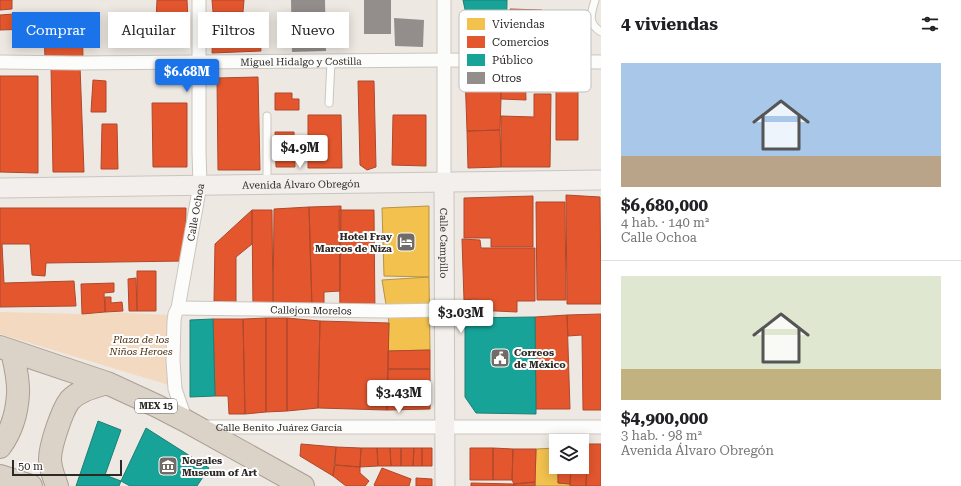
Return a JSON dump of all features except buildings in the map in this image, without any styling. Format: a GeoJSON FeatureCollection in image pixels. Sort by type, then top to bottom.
{"type":"FeatureCollection","features":[{"type":"Feature","properties":{"kind":"highway","name":"MEX 15"},"geometry":{"type":"LineString","coordinates":[[6,349],[107,383],[192,424],[303,486]]}},
{"type":"Feature","properties":{"kind":"highway"},"geometry":{"type":"LineString","coordinates":[[0,447],[6,439],[14,417],[18,394],[16,373],[6,349]]}},
{"type":"Feature","properties":{"kind":"highway"},"geometry":{"type":"LineString","coordinates":[[57,486],[52,472],[50,458],[58,425],[64,410],[70,400],[90,388],[107,383]]}},
{"type":"Feature","properties":{"kind":"highway"},"geometry":{"type":"LineString","coordinates":[[0,476],[31,486]]}},
{"type":"Feature","properties":{"kind":"street","name":"Calle Ochoa"},"geometry":{"type":"LineString","coordinates":[[192,424],[175,389],[173,360],[175,314],[178,308],[200,185],[199,0]]}},
{"type":"Feature","properties":{"kind":"street","name":"Calle Campillo"},"geometry":{"type":"LineString","coordinates":[[444,0],[445,486]]}},
{"type":"Feature","properties":{"kind":"street","name":"Miguel Hidalgo y Costilla"},"geometry":{"type":"LineString","coordinates":[[0,62],[77,63],[459,60]]}},
{"type":"Feature","properties":{"kind":"street","name":"Miguel Hidalgo y Costilla"},"geometry":{"type":"LineString","coordinates":[[591,62],[601,62]]}},
{"type":"Feature","properties":{"kind":"street","name":"Avenida Álvaro Obregón"},"geometry":{"type":"LineString","coordinates":[[0,188],[601,180]]}},
{"type":"Feature","properties":{"kind":"street","name":"Callejon Morelos"},"geometry":{"type":"LineString","coordinates":[[178,308],[387,311],[445,310]]}},
{"type":"Feature","properties":{"kind":"street","name":"Calle Benito Juárez García"},"geometry":{"type":"LineString","coordinates":[[192,424],[601,427]]}},
{"type":"Feature","properties":{"kind":"lane"},"geometry":{"type":"LineString","coordinates":[[595,0],[591,15],[592,23],[595,28],[601,32]]}},
{"type":"Feature","properties":{"kind":"lane"},"geometry":{"type":"LineString","coordinates":[[329,103],[332,61]]}},
{"type":"Feature","properties":{"kind":"lane"},"geometry":{"type":"LineString","coordinates":[[267,116],[267,185]]}},
{"type":"Feature","properties":{"kind":"green space","name":"Plaza de los Niños Heroes"},"geometry":{"type":"Polygon","coordinates":[[[0,312],[82,314],[105,312],[171,315],[172,386],[0,334],[0,312]]]}},
{"type":"Feature","properties":{"kind":"place","name":"Hotel Fray Marcos de Niza"},"geometry":{"type":"Point","coordinates":[406,242]}},
{"type":"Feature","properties":{"kind":"place","name":"Correos de México"},"geometry":{"type":"Point","coordinates":[500,358]}},
{"type":"Feature","properties":{"kind":"place","name":"Nogales Museum of Art"},"geometry":{"type":"Point","coordinates":[168,466]}}]}
